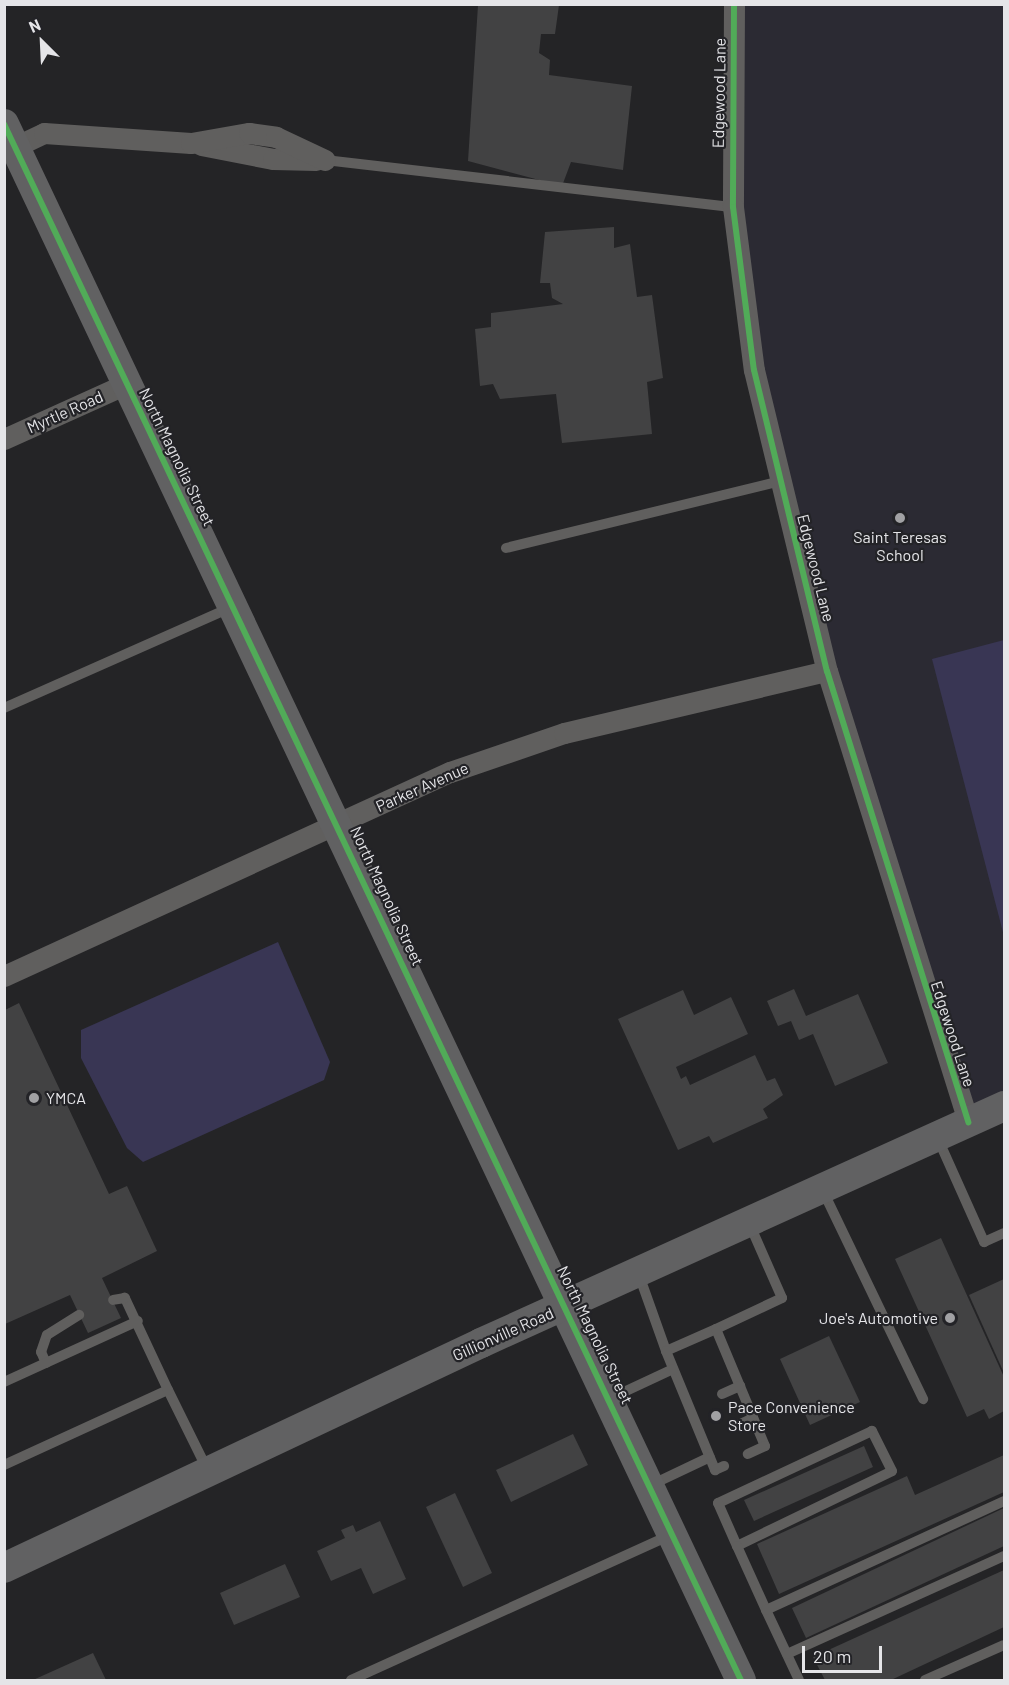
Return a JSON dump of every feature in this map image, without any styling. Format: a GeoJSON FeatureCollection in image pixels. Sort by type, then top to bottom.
{"type":"FeatureCollection","features":[{"type":"Feature","properties":{"kind":"street","name":"Edgewood Lane"},"geometry":{"type":"LineString","coordinates":[[735,4],[733,207],[754,370],[828,670],[968,1122]]}},
{"type":"Feature","properties":{"kind":"street"},"geometry":{"type":"LineString","coordinates":[[8,140],[44,134],[191,142],[249,133],[276,137],[325,160]]}},
{"type":"Feature","properties":{"kind":"street","name":"North Magnolia Street"},"geometry":{"type":"LineString","coordinates":[[8,140],[234,606],[610,1398],[741,1680]]}},
{"type":"Feature","properties":{"kind":"street","name":"Myrtle Road"},"geometry":{"type":"LineString","coordinates":[[4,439],[126,384]]}},
{"type":"Feature","properties":{"kind":"street","name":"Parker Avenue"},"geometry":{"type":"LineString","coordinates":[[4,976],[450,772],[524,745],[828,670]]}},
{"type":"Feature","properties":{"kind":"street","name":"Gillionville Road"},"geometry":{"type":"LineString","coordinates":[[4,1568],[638,1272],[1005,1106]]}},
{"type":"Feature","properties":{"kind":"lane"},"geometry":{"type":"LineString","coordinates":[[325,160],[733,207]]}},
{"type":"Feature","properties":{"kind":"lane"},"geometry":{"type":"LineString","coordinates":[[506,548],[781,481]]}},
{"type":"Feature","properties":{"kind":"lane"},"geometry":{"type":"LineString","coordinates":[[4,708],[234,606]]}},
{"type":"Feature","properties":{"kind":"lane"},"geometry":{"type":"LineString","coordinates":[[937,1136],[984,1242],[1003,1237]]}},
{"type":"Feature","properties":{"kind":"lane"},"geometry":{"type":"LineString","coordinates":[[822,1188],[923,1399]]}},
{"type":"Feature","properties":{"kind":"lane"},"geometry":{"type":"LineString","coordinates":[[666,1351],[782,1298],[748,1222]]}},
{"type":"Feature","properties":{"kind":"lane"},"geometry":{"type":"LineString","coordinates":[[638,1272],[673,1369],[707,1439],[715,1470],[724,1466]]}},
{"type":"Feature","properties":{"kind":"lane"},"geometry":{"type":"LineString","coordinates":[[113,1300],[125,1298],[138,1321],[168,1390],[208,1471]]}},
{"type":"Feature","properties":{"kind":"lane"},"geometry":{"type":"LineString","coordinates":[[46,1363],[41,1352],[47,1335],[79,1315]]}},
{"type":"Feature","properties":{"kind":"lane"},"geometry":{"type":"LineString","coordinates":[[4,1382],[138,1321]]}},
{"type":"Feature","properties":{"kind":"lane"},"geometry":{"type":"LineString","coordinates":[[716,1329],[765,1446],[748,1454]]}},
{"type":"Feature","properties":{"kind":"lane"},"geometry":{"type":"LineString","coordinates":[[610,1398],[673,1369]]}},
{"type":"Feature","properties":{"kind":"lane"},"geometry":{"type":"LineString","coordinates":[[722,1394],[740,1386]]}},
{"type":"Feature","properties":{"kind":"lane"},"geometry":{"type":"LineString","coordinates":[[4,1465],[168,1390]]}},
{"type":"Feature","properties":{"kind":"lane"},"geometry":{"type":"LineString","coordinates":[[736,1426],[753,1418]]}},
{"type":"Feature","properties":{"kind":"lane"},"geometry":{"type":"LineString","coordinates":[[737,1546],[891,1471],[872,1431],[718,1503],[737,1546],[766,1610],[787,1654],[798,1680]]}},
{"type":"Feature","properties":{"kind":"lane"},"geometry":{"type":"LineString","coordinates":[[651,1485],[710,1457]]}},
{"type":"Feature","properties":{"kind":"lane"},"geometry":{"type":"LineString","coordinates":[[766,1610],[1005,1501]]}},
{"type":"Feature","properties":{"kind":"lane"},"geometry":{"type":"LineString","coordinates":[[351,1680],[673,1534]]}},
{"type":"Feature","properties":{"kind":"lane"},"geometry":{"type":"LineString","coordinates":[[787,1654],[1005,1556]]}},
{"type":"Feature","properties":{"kind":"lane"},"geometry":{"type":"LineString","coordinates":[[925,1680],[1005,1645]]}},
{"type":"Feature","properties":{"kind":"shaded area","name":"Saint Teresas School"},"geometry":{"type":"Polygon","coordinates":[[[741,5],[1004,5],[1004,1103],[970,1117],[831,663],[759,373],[738,204],[741,5]]]}},
{"type":"Feature","properties":{"kind":"shaded area"},"geometry":{"type":"Polygon","coordinates":[[[1004,640],[1004,936],[932,659],[1004,640]]]}},
{"type":"Feature","properties":{"kind":"shaded area"},"geometry":{"type":"Polygon","coordinates":[[[278,942],[330,1062],[324,1080],[143,1162],[127,1148],[81,1058],[81,1030],[278,942]]]}},
{"type":"Feature","properties":{"kind":"building"},"geometry":{"type":"Polygon","coordinates":[[[478,5],[559,5],[555,34],[541,34],[539,53],[550,60],[549,75],[632,86],[623,170],[571,162],[562,186],[468,161],[478,5]]]}},
{"type":"Feature","properties":{"kind":"building"},"geometry":{"type":"Polygon","coordinates":[[[614,227],[614,248],[630,244],[637,297],[652,295],[663,378],[647,382],[652,434],[562,443],[556,394],[500,399],[493,384],[480,386],[475,329],[491,327],[491,313],[563,304],[552,298],[550,283],[540,283],[545,232],[614,227]]]}},
{"type":"Feature","properties":{"kind":"building"},"geometry":{"type":"Polygon","coordinates":[[[794,989],[806,1016],[858,994],[888,1063],[835,1086],[813,1034],[799,1040],[791,1021],[778,1026],[767,1001],[794,989]]]}},
{"type":"Feature","properties":{"kind":"building"},"geometry":{"type":"Polygon","coordinates":[[[683,990],[694,1015],[731,997],[748,1034],[676,1067],[681,1079],[686,1076],[690,1085],[755,1055],[767,1081],[775,1078],[783,1095],[763,1109],[768,1118],[713,1143],[709,1136],[678,1150],[618,1019],[683,990]]]}},
{"type":"Feature","properties":{"kind":"building","name":"YMCA"},"geometry":{"type":"Polygon","coordinates":[[[19,1003],[109,1194],[127,1186],[157,1251],[102,1278],[121,1318],[88,1333],[70,1295],[5,1324],[5,1010],[19,1003]]]}},
{"type":"Feature","properties":{"kind":"building","name":"Joe's Automotive"},"geometry":{"type":"Polygon","coordinates":[[[941,1238],[1004,1377],[1004,1411],[989,1419],[984,1409],[967,1417],[895,1259],[941,1238]]]}},
{"type":"Feature","properties":{"kind":"building"},"geometry":{"type":"Polygon","coordinates":[[[1004,1279],[1004,1373],[969,1295],[1004,1279]]]}},
{"type":"Feature","properties":{"kind":"building"},"geometry":{"type":"Polygon","coordinates":[[[829,1336],[860,1402],[810,1425],[780,1359],[829,1336]]]}},
{"type":"Feature","properties":{"kind":"building"},"geometry":{"type":"Polygon","coordinates":[[[573,1434],[588,1465],[511,1502],[496,1470],[573,1434]]]}},
{"type":"Feature","properties":{"kind":"building"},"geometry":{"type":"Polygon","coordinates":[[[864,1446],[873,1467],[754,1521],[744,1500],[864,1446]]]}},
{"type":"Feature","properties":{"kind":"building"},"geometry":{"type":"Polygon","coordinates":[[[1004,1455],[1004,1492],[779,1594],[757,1544],[907,1476],[915,1495],[1004,1455]]]}},
{"type":"Feature","properties":{"kind":"building"},"geometry":{"type":"Polygon","coordinates":[[[455,1493],[492,1573],[463,1587],[426,1507],[455,1493]]]}},
{"type":"Feature","properties":{"kind":"building"},"geometry":{"type":"Polygon","coordinates":[[[1004,1508],[1004,1546],[806,1638],[792,1608],[1004,1508]]]}},
{"type":"Feature","properties":{"kind":"building"},"geometry":{"type":"Polygon","coordinates":[[[380,1521],[406,1579],[373,1594],[361,1568],[331,1581],[317,1551],[345,1538],[341,1530],[353,1525],[356,1532],[380,1521]]]}},
{"type":"Feature","properties":{"kind":"building"},"geometry":{"type":"Polygon","coordinates":[[[285,1564],[300,1597],[234,1625],[220,1593],[285,1564]]]}},
{"type":"Feature","properties":{"kind":"building"},"geometry":{"type":"Polygon","coordinates":[[[1004,1570],[1004,1627],[891,1680],[825,1680],[813,1657],[1004,1570]]]}},
{"type":"Feature","properties":{"kind":"building"},"geometry":{"type":"Polygon","coordinates":[[[93,1653],[106,1680],[33,1680],[93,1653]]]}},
{"type":"Feature","properties":{"kind":"cycle path"},"geometry":{"type":"LineString","coordinates":[[734,4],[733,207],[754,370],[827,671],[968,1122]]}},
{"type":"Feature","properties":{"kind":"cycle path"},"geometry":{"type":"LineString","coordinates":[[4,124],[741,1680]]}},
{"type":"Feature","properties":{"kind":"place","name":"Saint Teresas School"},"geometry":{"type":"Point","coordinates":[900,518]}},
{"type":"Feature","properties":{"kind":"place","name":"YMCA"},"geometry":{"type":"Point","coordinates":[34,1098]}},
{"type":"Feature","properties":{"kind":"place","name":"Joe's Automotive"},"geometry":{"type":"Point","coordinates":[950,1318]}},
{"type":"Feature","properties":{"kind":"place","name":"Pace Convenience Store"},"geometry":{"type":"Point","coordinates":[716,1416]}}]}
